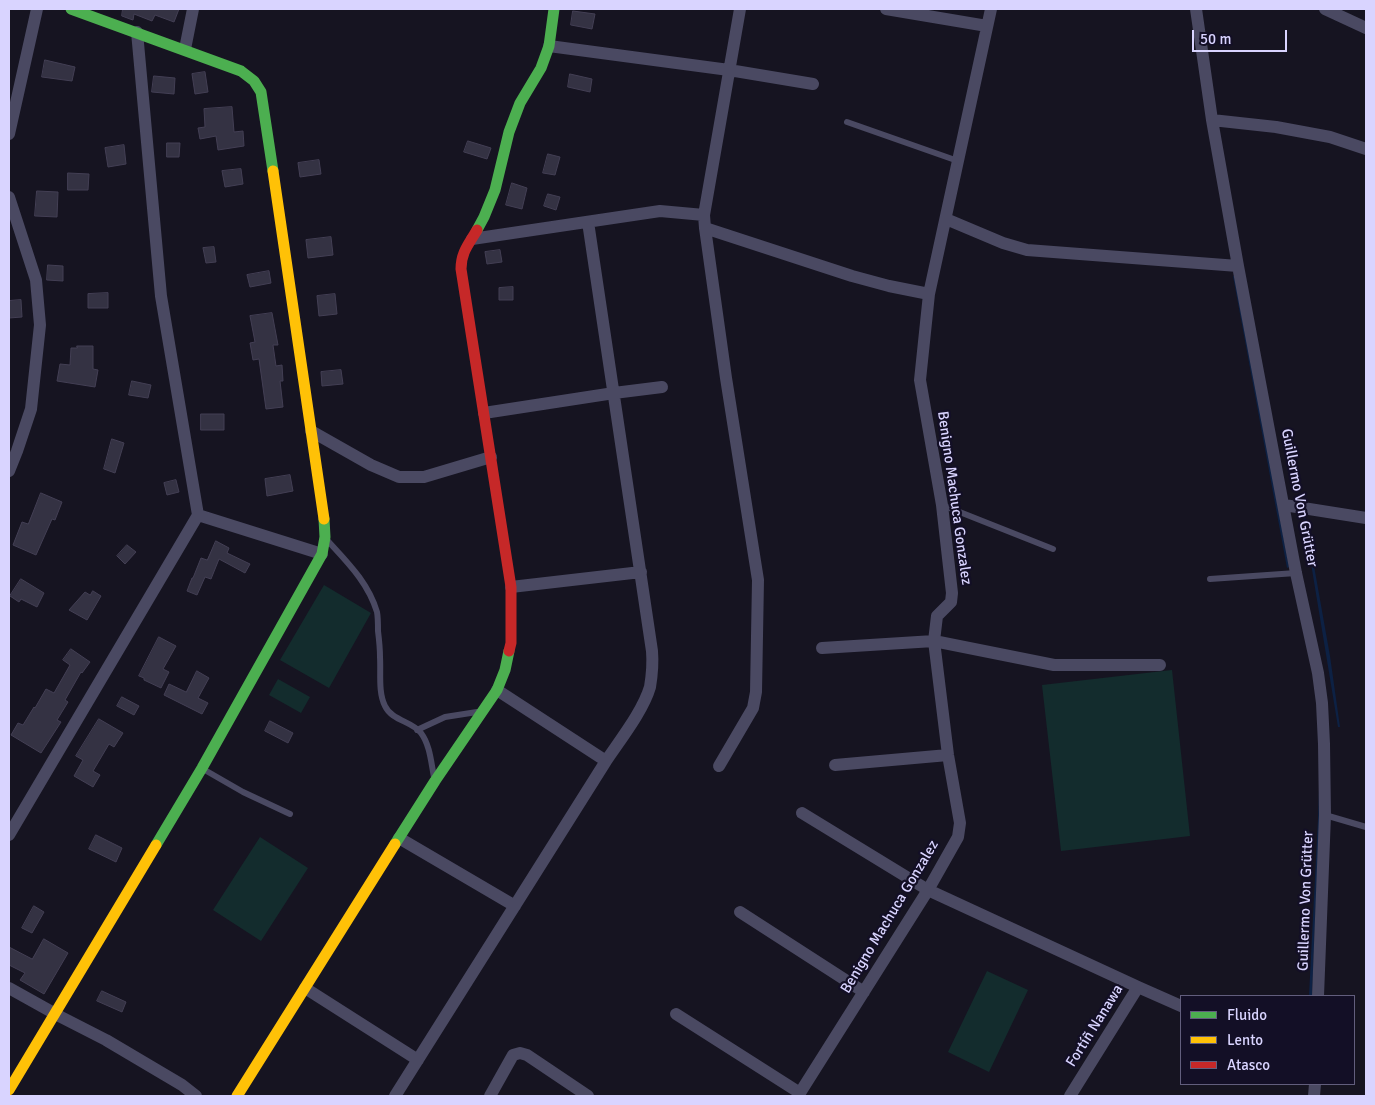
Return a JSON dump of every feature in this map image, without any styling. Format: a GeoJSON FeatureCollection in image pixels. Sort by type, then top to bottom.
{"type":"FeatureCollection","features":[{"type":"Feature","properties":{"kind":"street"},"geometry":{"type":"LineString","coordinates":[[9,134],[37,9]]}},
{"type":"Feature","properties":{"kind":"street"},"geometry":{"type":"LineString","coordinates":[[9,1090],[202,768],[322,554],[325,537],[324,518],[261,92],[254,81],[241,71],[71,9]]}},
{"type":"Feature","properties":{"kind":"street"},"geometry":{"type":"LineString","coordinates":[[185,49],[193,9]]}},
{"type":"Feature","properties":{"kind":"street"},"geometry":{"type":"LineString","coordinates":[[237,1096],[435,781],[497,690],[506,670],[511,643],[511,587],[460,259],[484,217],[495,190],[509,132],[520,103],[541,68],[549,46],[554,9]]}},
{"type":"Feature","properties":{"kind":"street"},"geometry":{"type":"LineString","coordinates":[[719,766],[753,708],[756,692],[758,580],[726,378],[704,214],[740,9]]}},
{"type":"Feature","properties":{"kind":"street"},"geometry":{"type":"LineString","coordinates":[[886,9],[987,26]]}},
{"type":"Feature","properties":{"kind":"street","name":"Benigno Machuca Gonzalez"},"geometry":{"type":"LineString","coordinates":[[799,1094],[928,890],[958,837],[960,823],[948,755],[934,641],[937,616],[949,605],[952,598],[942,505],[920,380],[929,294],[991,9]]}},
{"type":"Feature","properties":{"kind":"street","name":"Guillermo Von Grütter"},"geometry":{"type":"LineString","coordinates":[[1196,9],[1212,120],[1238,266],[1296,574],[1318,673],[1322,702],[1325,815],[1318,995]]}},
{"type":"Feature","properties":{"kind":"street"},"geometry":{"type":"LineString","coordinates":[[1325,9],[1366,28]]}},
{"type":"Feature","properties":{"kind":"street"},"geometry":{"type":"LineString","coordinates":[[9,835],[198,515],[161,296],[137,32]]}},
{"type":"Feature","properties":{"kind":"street"},"geometry":{"type":"LineString","coordinates":[[549,46],[729,70],[812,84]]}},
{"type":"Feature","properties":{"kind":"street"},"geometry":{"type":"LineString","coordinates":[[9,80],[22,76]]}},
{"type":"Feature","properties":{"kind":"street"},"geometry":{"type":"LineString","coordinates":[[1212,120],[1276,127],[1330,137],[1366,149]]}},
{"type":"Feature","properties":{"kind":"street"},"geometry":{"type":"LineString","coordinates":[[9,197],[36,280],[40,325],[31,409],[9,471]]}},
{"type":"Feature","properties":{"kind":"street"},"geometry":{"type":"LineString","coordinates":[[472,239],[660,211],[704,214]]}},
{"type":"Feature","properties":{"kind":"street"},"geometry":{"type":"LineString","coordinates":[[946,219],[1003,243],[1027,250],[1238,266]]}},
{"type":"Feature","properties":{"kind":"street"},"geometry":{"type":"LineString","coordinates":[[395,1096],[645,701],[650,686],[653,665],[652,652],[588,222]]}},
{"type":"Feature","properties":{"kind":"street"},"geometry":{"type":"LineString","coordinates":[[705,228],[852,276],[929,294]]}},
{"type":"Feature","properties":{"kind":"street"},"geometry":{"type":"LineString","coordinates":[[484,413],[662,387]]}},
{"type":"Feature","properties":{"kind":"street"},"geometry":{"type":"LineString","coordinates":[[311,431],[371,465],[399,477],[424,477],[491,457]]}},
{"type":"Feature","properties":{"kind":"street"},"geometry":{"type":"LineString","coordinates":[[1284,505],[1366,518]]}},
{"type":"Feature","properties":{"kind":"street"},"geometry":{"type":"LineString","coordinates":[[198,515],[322,554]]}},
{"type":"Feature","properties":{"kind":"street"},"geometry":{"type":"LineString","coordinates":[[511,587],[640,572]]}},
{"type":"Feature","properties":{"kind":"street"},"geometry":{"type":"LineString","coordinates":[[822,648],[934,641],[1054,665],[1160,665]]}},
{"type":"Feature","properties":{"kind":"street"},"geometry":{"type":"LineString","coordinates":[[497,690],[606,761]]}},
{"type":"Feature","properties":{"kind":"street"},"geometry":{"type":"LineString","coordinates":[[835,765],[948,755]]}},
{"type":"Feature","properties":{"kind":"street"},"geometry":{"type":"LineString","coordinates":[[802,813],[928,890],[1138,987]]}},
{"type":"Feature","properties":{"kind":"street"},"geometry":{"type":"LineString","coordinates":[[399,838],[515,906]]}},
{"type":"Feature","properties":{"kind":"street"},"geometry":{"type":"LineString","coordinates":[[740,912],[864,992]]}},
{"type":"Feature","properties":{"kind":"street","name":"Fortíñ Nanawa"},"geometry":{"type":"LineString","coordinates":[[1070,1096],[1138,987],[1180,1006]]}},
{"type":"Feature","properties":{"kind":"street"},"geometry":{"type":"LineString","coordinates":[[9,988],[54,1014],[106,1040],[182,1085],[196,1096]]}},
{"type":"Feature","properties":{"kind":"street"},"geometry":{"type":"LineString","coordinates":[[305,988],[418,1060]]}},
{"type":"Feature","properties":{"kind":"street"},"geometry":{"type":"LineString","coordinates":[[676,1014],[799,1094]]}},
{"type":"Feature","properties":{"kind":"street"},"geometry":{"type":"LineString","coordinates":[[490,1096],[513,1055],[520,1052],[588,1096]]}},
{"type":"Feature","properties":{"kind":"lane"},"geometry":{"type":"LineString","coordinates":[[847,122],[958,161]]}},
{"type":"Feature","properties":{"kind":"lane"},"geometry":{"type":"LineString","coordinates":[[942,505],[1053,549]]}},
{"type":"Feature","properties":{"kind":"lane"},"geometry":{"type":"LineString","coordinates":[[325,537],[353,568],[366,586],[377,613],[380,676],[385,708],[390,714],[420,732],[431,759],[435,781]]}},
{"type":"Feature","properties":{"kind":"lane"},"geometry":{"type":"LineString","coordinates":[[1210,579],[1296,574]]}},
{"type":"Feature","properties":{"kind":"lane"},"geometry":{"type":"LineString","coordinates":[[417,730],[445,717],[483,711]]}},
{"type":"Feature","properties":{"kind":"lane"},"geometry":{"type":"LineString","coordinates":[[202,768],[243,792],[290,814]]}},
{"type":"Feature","properties":{"kind":"lane"},"geometry":{"type":"LineString","coordinates":[[1325,815],[1366,828]]}},
{"type":"Feature","properties":{"kind":"green space"},"geometry":{"type":"Polygon","coordinates":[[[324,585],[371,613],[329,688],[280,660],[324,585]]]}},
{"type":"Feature","properties":{"kind":"green space"},"geometry":{"type":"Polygon","coordinates":[[[1172,670],[1190,836],[1061,851],[1042,685],[1172,670]]]}},
{"type":"Feature","properties":{"kind":"green space"},"geometry":{"type":"Polygon","coordinates":[[[278,679],[310,697],[301,713],[269,695],[278,679]]]}},
{"type":"Feature","properties":{"kind":"green space"},"geometry":{"type":"Polygon","coordinates":[[[260,837],[308,868],[261,941],[213,910],[260,837]]]}},
{"type":"Feature","properties":{"kind":"green space"},"geometry":{"type":"Polygon","coordinates":[[[987,971],[1028,990],[989,1072],[948,1052],[987,971]]]}},
{"type":"Feature","properties":{"kind":"water"},"geometry":{"type":"Polygon","coordinates":[[[1233,276],[1236,277],[1289,567],[1287,568],[1233,276]]]}},
{"type":"Feature","properties":{"kind":"water"},"geometry":{"type":"Polygon","coordinates":[[[1303,515],[1305,515],[1330,656],[1340,727],[1338,727],[1303,515]]]}},
{"type":"Feature","properties":{"kind":"water"},"geometry":{"type":"Polygon","coordinates":[[[1320,761],[1322,762],[1312,995],[1309,995],[1320,761]]]}},
{"type":"Feature","properties":{"kind":"building"},"geometry":{"type":"Polygon","coordinates":[[[123,9],[179,9],[174,22],[155,15],[152,21],[134,14],[133,20],[122,16],[123,9]]]}},
{"type":"Feature","properties":{"kind":"building"},"geometry":{"type":"Polygon","coordinates":[[[573,11],[595,14],[592,29],[571,25],[573,11]]]}},
{"type":"Feature","properties":{"kind":"building"},"geometry":{"type":"Polygon","coordinates":[[[45,60],[75,67],[72,81],[42,77],[45,60]]]}},
{"type":"Feature","properties":{"kind":"building"},"geometry":{"type":"Polygon","coordinates":[[[205,72],[208,92],[195,94],[192,74],[205,72]]]}},
{"type":"Feature","properties":{"kind":"building"},"geometry":{"type":"Polygon","coordinates":[[[570,74],[592,79],[590,92],[568,87],[570,74]]]}},
{"type":"Feature","properties":{"kind":"building"},"geometry":{"type":"Polygon","coordinates":[[[154,76],[175,78],[174,94],[152,92],[154,76]]]}},
{"type":"Feature","properties":{"kind":"building"},"geometry":{"type":"Polygon","coordinates":[[[232,107],[234,132],[243,131],[244,146],[218,150],[216,136],[200,139],[198,128],[205,127],[204,109],[232,107]]]}},
{"type":"Feature","properties":{"kind":"building"},"geometry":{"type":"Polygon","coordinates":[[[468,141],[491,148],[487,159],[464,152],[468,141]]]}},
{"type":"Feature","properties":{"kind":"building"},"geometry":{"type":"Polygon","coordinates":[[[167,143],[180,143],[179,157],[167,157],[167,143]]]}},
{"type":"Feature","properties":{"kind":"building"},"geometry":{"type":"Polygon","coordinates":[[[124,145],[126,164],[108,167],[105,148],[124,145]]]}},
{"type":"Feature","properties":{"kind":"building"},"geometry":{"type":"Polygon","coordinates":[[[548,154],[560,157],[555,175],[543,173],[548,154]]]}},
{"type":"Feature","properties":{"kind":"building"},"geometry":{"type":"Polygon","coordinates":[[[319,160],[321,174],[300,177],[298,163],[319,160]]]}},
{"type":"Feature","properties":{"kind":"building"},"geometry":{"type":"Polygon","coordinates":[[[241,169],[243,184],[225,187],[222,171],[241,169]]]}},
{"type":"Feature","properties":{"kind":"building"},"geometry":{"type":"Polygon","coordinates":[[[68,173],[89,174],[88,190],[68,190],[68,173]]]}},
{"type":"Feature","properties":{"kind":"building"},"geometry":{"type":"Polygon","coordinates":[[[512,183],[527,188],[522,209],[506,205],[512,183]]]}},
{"type":"Feature","properties":{"kind":"building"},"geometry":{"type":"Polygon","coordinates":[[[37,191],[58,192],[57,217],[35,216],[37,191]]]}},
{"type":"Feature","properties":{"kind":"building"},"geometry":{"type":"Polygon","coordinates":[[[548,194],[560,197],[556,210],[544,206],[548,194]]]}},
{"type":"Feature","properties":{"kind":"building"},"geometry":{"type":"Polygon","coordinates":[[[331,237],[333,255],[308,258],[306,240],[331,237]]]}},
{"type":"Feature","properties":{"kind":"building"},"geometry":{"type":"Polygon","coordinates":[[[214,247],[216,262],[206,263],[203,248],[214,247]]]}},
{"type":"Feature","properties":{"kind":"building"},"geometry":{"type":"Polygon","coordinates":[[[500,250],[502,262],[487,264],[485,252],[500,250]]]}},
{"type":"Feature","properties":{"kind":"building"},"geometry":{"type":"Polygon","coordinates":[[[48,265],[63,266],[63,281],[47,280],[48,265]]]}},
{"type":"Feature","properties":{"kind":"building"},"geometry":{"type":"Polygon","coordinates":[[[269,271],[271,283],[250,287],[247,275],[269,271]]]}},
{"type":"Feature","properties":{"kind":"building"},"geometry":{"type":"Polygon","coordinates":[[[513,287],[513,300],[499,300],[499,288],[513,287]]]}},
{"type":"Feature","properties":{"kind":"building"},"geometry":{"type":"Polygon","coordinates":[[[108,293],[108,308],[88,308],[88,294],[108,293]]]}},
{"type":"Feature","properties":{"kind":"building"},"geometry":{"type":"Polygon","coordinates":[[[335,294],[337,314],[319,316],[317,296],[335,294]]]}},
{"type":"Feature","properties":{"kind":"building"},"geometry":{"type":"Polygon","coordinates":[[[21,300],[22,317],[9,318],[9,301],[21,300]]]}},
{"type":"Feature","properties":{"kind":"building"},"geometry":{"type":"Polygon","coordinates":[[[272,313],[278,345],[273,345],[276,366],[282,365],[283,381],[280,381],[283,407],[266,409],[259,359],[253,360],[250,343],[255,342],[250,316],[272,313]]]}},
{"type":"Feature","properties":{"kind":"building"},"geometry":{"type":"Polygon","coordinates":[[[77,346],[93,346],[93,369],[98,370],[95,387],[57,381],[60,364],[70,365],[71,348],[77,348],[77,346]]]}},
{"type":"Feature","properties":{"kind":"building"},"geometry":{"type":"Polygon","coordinates":[[[341,370],[343,384],[322,386],[321,372],[341,370]]]}},
{"type":"Feature","properties":{"kind":"building"},"geometry":{"type":"Polygon","coordinates":[[[132,381],[151,385],[148,398],[129,395],[132,381]]]}},
{"type":"Feature","properties":{"kind":"building"},"geometry":{"type":"Polygon","coordinates":[[[201,414],[224,414],[224,430],[201,430],[201,414]]]}},
{"type":"Feature","properties":{"kind":"building"},"geometry":{"type":"Polygon","coordinates":[[[112,439],[124,443],[115,473],[104,469],[112,439]]]}},
{"type":"Feature","properties":{"kind":"building"},"geometry":{"type":"Polygon","coordinates":[[[290,475],[293,491],[267,496],[265,479],[290,475]]]}},
{"type":"Feature","properties":{"kind":"building"},"geometry":{"type":"Polygon","coordinates":[[[176,480],[179,492],[167,495],[164,483],[176,480]]]}},
{"type":"Feature","properties":{"kind":"building"},"geometry":{"type":"Polygon","coordinates":[[[41,493],[62,502],[55,520],[52,519],[36,555],[13,545],[22,522],[28,524],[41,493]]]}},
{"type":"Feature","properties":{"kind":"building"},"geometry":{"type":"Polygon","coordinates":[[[216,541],[229,548],[227,553],[250,564],[245,573],[219,559],[211,579],[205,577],[197,595],[187,591],[201,558],[207,560],[216,541]]]}},
{"type":"Feature","properties":{"kind":"building"},"geometry":{"type":"Polygon","coordinates":[[[127,545],[136,552],[125,564],[117,556],[127,545]]]}},
{"type":"Feature","properties":{"kind":"building"},"geometry":{"type":"Polygon","coordinates":[[[21,579],[44,593],[37,607],[21,599],[19,602],[10,596],[21,579]]]}},
{"type":"Feature","properties":{"kind":"building"},"geometry":{"type":"Polygon","coordinates":[[[93,591],[101,596],[87,620],[69,610],[85,592],[90,595],[93,591]]]}},
{"type":"Feature","properties":{"kind":"building"},"geometry":{"type":"Polygon","coordinates":[[[159,637],[176,646],[163,669],[169,672],[161,688],[139,676],[159,637]]]}},
{"type":"Feature","properties":{"kind":"building"},"geometry":{"type":"Polygon","coordinates":[[[71,649],[90,662],[81,672],[65,700],[68,702],[57,720],[61,722],[41,753],[11,735],[18,723],[23,725],[46,689],[54,693],[70,665],[63,660],[71,649]]]}},
{"type":"Feature","properties":{"kind":"building"},"geometry":{"type":"Polygon","coordinates":[[[197,671],[209,678],[198,698],[208,703],[202,714],[164,695],[169,684],[186,692],[197,671]]]}},
{"type":"Feature","properties":{"kind":"building"},"geometry":{"type":"Polygon","coordinates":[[[122,697],[139,706],[134,715],[117,706],[122,697]]]}},
{"type":"Feature","properties":{"kind":"building"},"geometry":{"type":"Polygon","coordinates":[[[99,719],[123,733],[114,747],[109,744],[93,771],[100,775],[93,787],[74,776],[83,760],[76,756],[99,719]]]}},
{"type":"Feature","properties":{"kind":"building"},"geometry":{"type":"Polygon","coordinates":[[[270,721],[293,733],[288,743],[265,731],[270,721]]]}},
{"type":"Feature","properties":{"kind":"building"},"geometry":{"type":"Polygon","coordinates":[[[96,835],[122,848],[116,862],[89,849],[96,835]]]}},
{"type":"Feature","properties":{"kind":"building"},"geometry":{"type":"Polygon","coordinates":[[[34,906],[44,912],[32,933],[22,928],[34,906]]]}},
{"type":"Feature","properties":{"kind":"building"},"geometry":{"type":"Polygon","coordinates":[[[44,939],[68,953],[44,994],[20,980],[25,973],[9,965],[9,947],[32,959],[44,939]]]}},
{"type":"Feature","properties":{"kind":"building"},"geometry":{"type":"Polygon","coordinates":[[[102,991],[126,1002],[122,1012],[97,1001],[102,991]]]}},
{"type":"Feature","properties":{"kind":"traffic: fast"},"geometry":{"type":"LineString","coordinates":[[71,9],[241,71],[254,81],[261,92],[273,171]]}},
{"type":"Feature","properties":{"kind":"traffic: fast"},"geometry":{"type":"LineString","coordinates":[[477,230],[495,190],[509,132],[520,103],[541,68],[549,46],[554,9]]}},
{"type":"Feature","properties":{"kind":"traffic: fast"},"geometry":{"type":"LineString","coordinates":[[156,845],[202,768],[322,554],[325,537],[324,519]]}},
{"type":"Feature","properties":{"kind":"traffic: fast"},"geometry":{"type":"LineString","coordinates":[[395,844],[497,690],[505,670],[509,651]]}},
{"type":"Feature","properties":{"kind":"traffic: slow"},"geometry":{"type":"LineString","coordinates":[[273,171],[324,519]]}},
{"type":"Feature","properties":{"kind":"traffic: slow"},"geometry":{"type":"LineString","coordinates":[[237,1096],[395,844]]}},
{"type":"Feature","properties":{"kind":"traffic: slow"},"geometry":{"type":"LineString","coordinates":[[9,1090],[156,845]]}},
{"type":"Feature","properties":{"kind":"traffic: jam"},"geometry":{"type":"LineString","coordinates":[[477,230],[464,253],[461,269],[511,587],[511,643],[509,651]]}}]}
